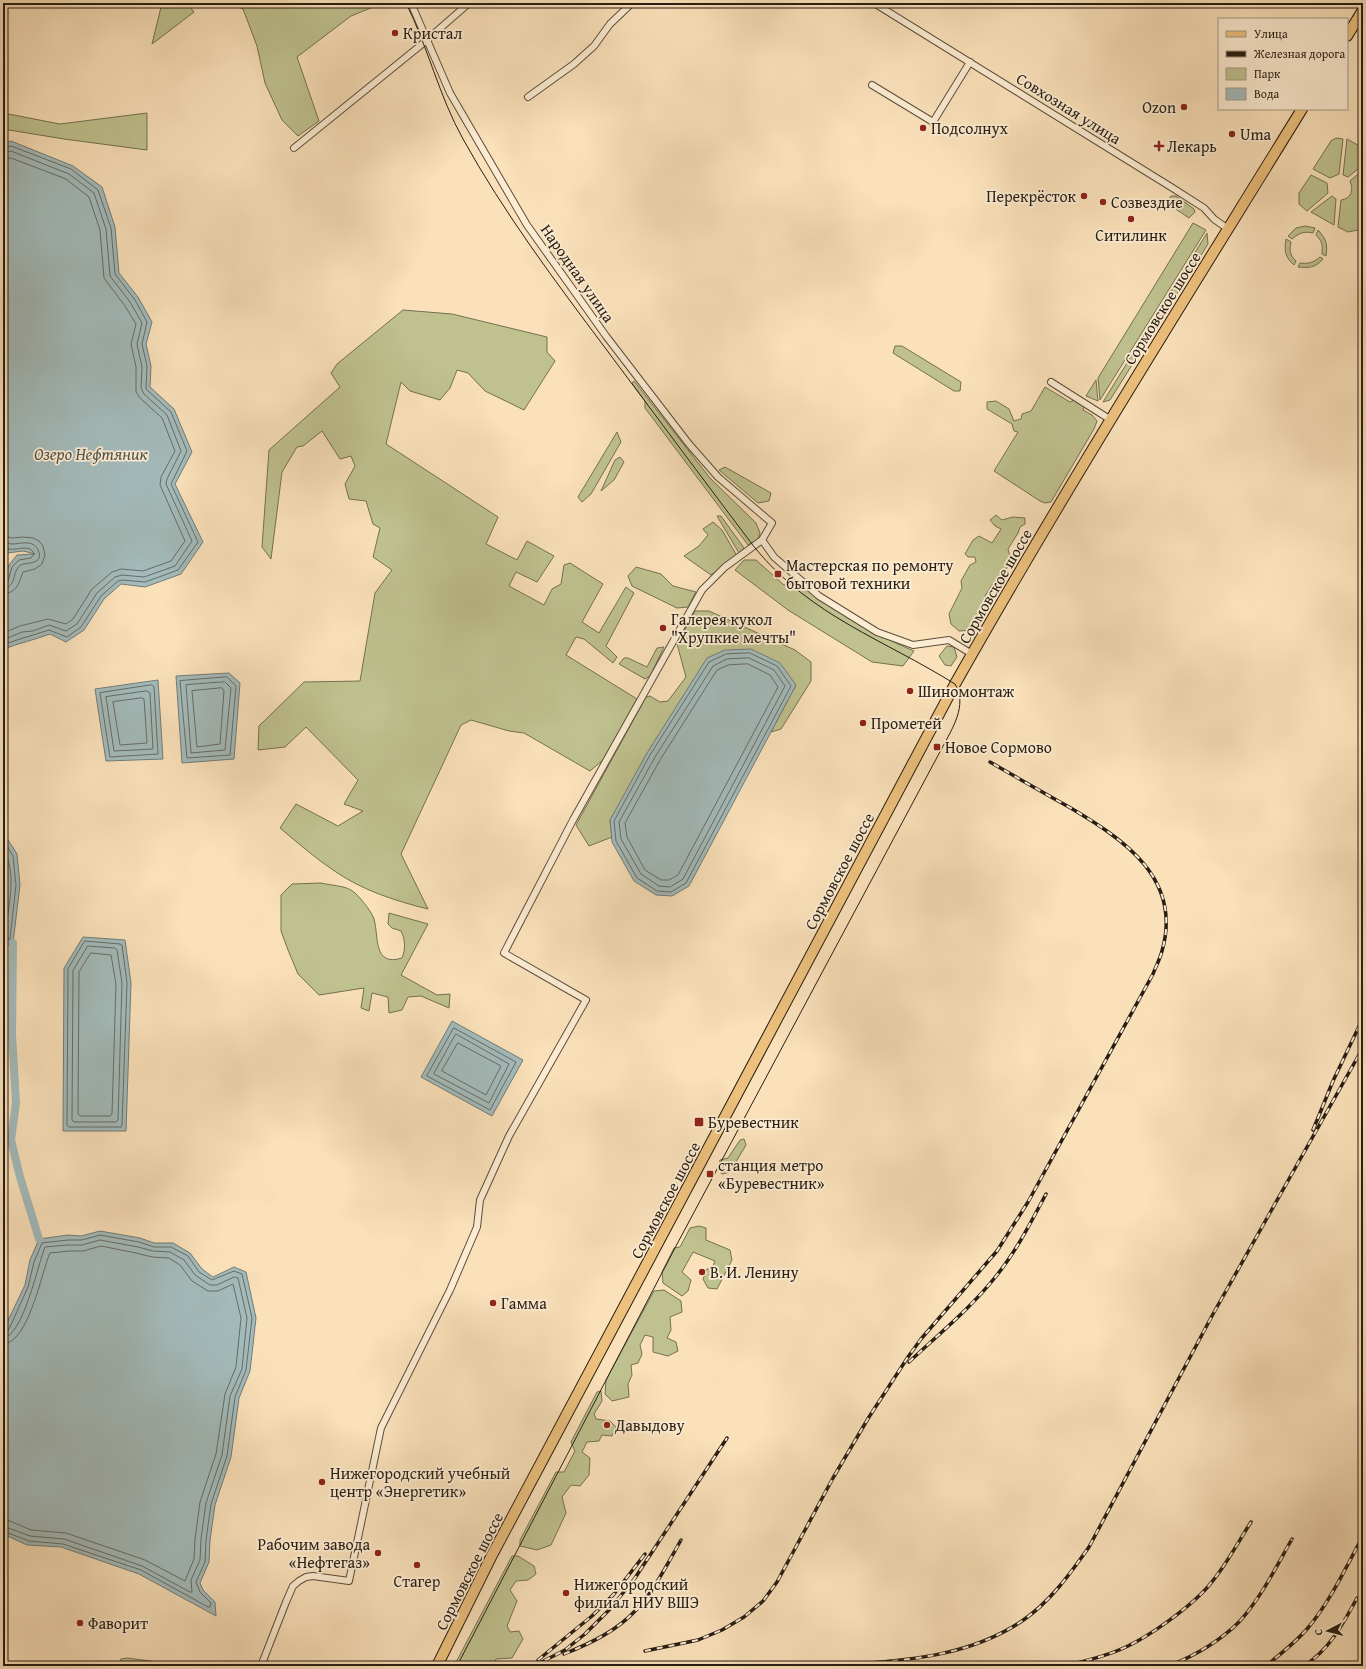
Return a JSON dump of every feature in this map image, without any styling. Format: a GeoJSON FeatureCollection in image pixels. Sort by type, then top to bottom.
{"type":"FeatureCollection","features":[{"type":"Feature","properties":{"kind":"main road"},"geometry":{"type":"LineString","coordinates":[[1348,34],[1363,10]]}},
{"type":"Feature","properties":{"kind":"main road","name":"Сормовское шоссе"},"geometry":{"type":"LineString","coordinates":[[437,1666],[491,1556],[972,654],[1010,587],[1111,420],[1301,110]]}},
{"type":"Feature","properties":{"kind":"street","name":"Народная улица"},"geometry":{"type":"LineString","coordinates":[[411,3],[428,38],[450,93],[527,225],[606,336],[689,444],[718,477],[772,523],[762,540]]}},
{"type":"Feature","properties":{"kind":"street"},"geometry":{"type":"LineString","coordinates":[[294,148],[469,3]]}},
{"type":"Feature","properties":{"kind":"street"},"geometry":{"type":"LineString","coordinates":[[528,97],[574,64],[594,46],[610,24],[632,3]]}},
{"type":"Feature","properties":{"kind":"street","name":"Совхозная улица"},"geometry":{"type":"LineString","coordinates":[[874,3],[1204,208],[1214,219],[1228,229]]}},
{"type":"Feature","properties":{"kind":"street"},"geometry":{"type":"LineString","coordinates":[[872,85],[933,122],[970,62]]}},
{"type":"Feature","properties":{"kind":"street"},"geometry":{"type":"LineString","coordinates":[[1051,382],[1111,420]]}},
{"type":"Feature","properties":{"kind":"street"},"geometry":{"type":"LineString","coordinates":[[260,1666],[294,1586],[306,1577],[313,1576],[349,1581],[380,1428],[450,1290],[477,1227],[480,1200],[509,1136],[586,1000],[504,953],[573,820],[702,590],[725,567],[762,540],[774,557],[819,596],[877,632],[913,645],[949,640],[972,654]]}},
{"type":"Feature","properties":{"kind":"green space"},"geometry":{"type":"Polygon","coordinates":[[[162,3],[187,3],[194,12],[152,44],[162,3]]]}},
{"type":"Feature","properties":{"kind":"green space"},"geometry":{"type":"Polygon","coordinates":[[[230,3],[383,3],[351,16],[297,57],[319,121],[298,136],[282,120],[265,83],[257,46],[243,9],[230,3]]]}},
{"type":"Feature","properties":{"kind":"green space"},"geometry":{"type":"Polygon","coordinates":[[[3,113],[60,124],[147,113],[147,150],[3,129],[3,113]]]}},
{"type":"Feature","properties":{"kind":"green space"},"geometry":{"type":"Polygon","coordinates":[[[1336,138],[1343,139],[1339,174],[1330,178],[1313,169],[1331,141],[1336,138]]]}},
{"type":"Feature","properties":{"kind":"green space"},"geometry":{"type":"Polygon","coordinates":[[[1347,139],[1363,148],[1363,165],[1348,177],[1343,175],[1347,139]]]}},
{"type":"Feature","properties":{"kind":"green space"},"geometry":{"type":"Polygon","coordinates":[[[1363,170],[1363,229],[1348,232],[1338,227],[1341,200],[1347,198],[1351,194],[1352,188],[1350,181],[1363,170]]]}},
{"type":"Feature","properties":{"kind":"green space"},"geometry":{"type":"Polygon","coordinates":[[[1311,175],[1327,183],[1328,193],[1307,211],[1299,204],[1299,193],[1311,175]]]}},
{"type":"Feature","properties":{"kind":"green space"},"geometry":{"type":"Polygon","coordinates":[[[1171,196],[1176,196],[1194,209],[1195,212],[1189,218],[1167,203],[1171,196]]]}},
{"type":"Feature","properties":{"kind":"green space"},"geometry":{"type":"Polygon","coordinates":[[[1332,196],[1336,199],[1334,225],[1311,212],[1332,196]]]}},
{"type":"Feature","properties":{"kind":"green space"},"geometry":{"type":"Polygon","coordinates":[[[1193,223],[1206,230],[1100,400],[1098,378],[1193,223]]]}},
{"type":"Feature","properties":{"kind":"green space"},"geometry":{"type":"Polygon","coordinates":[[[1305,226],[1315,228],[1313,233],[1302,233],[1292,239],[1288,236],[1296,228],[1305,226]]]}},
{"type":"Feature","properties":{"kind":"green space"},"geometry":{"type":"Polygon","coordinates":[[[1318,230],[1326,242],[1326,256],[1322,254],[1322,243],[1316,235],[1318,230]]]}},
{"type":"Feature","properties":{"kind":"green space"},"geometry":{"type":"Polygon","coordinates":[[[1207,233],[1208,244],[1110,400],[1103,402],[1207,233]]]}},
{"type":"Feature","properties":{"kind":"green space"},"geometry":{"type":"Polygon","coordinates":[[[1286,239],[1291,242],[1290,253],[1296,261],[1294,265],[1286,254],[1286,239]]]}},
{"type":"Feature","properties":{"kind":"green space"},"geometry":{"type":"Polygon","coordinates":[[[1320,257],[1323,259],[1314,266],[1298,267],[1300,263],[1310,263],[1320,257]]]}},
{"type":"Feature","properties":{"kind":"green space"},"geometry":{"type":"Polygon","coordinates":[[[403,310],[452,314],[547,337],[547,352],[555,361],[524,410],[485,391],[468,373],[457,370],[450,388],[440,400],[410,391],[401,382],[386,444],[498,517],[486,544],[517,560],[527,541],[554,556],[537,582],[516,572],[509,586],[544,605],[552,589],[561,584],[564,565],[570,563],[603,584],[582,622],[599,633],[626,587],[634,593],[606,646],[617,657],[613,663],[584,639],[576,637],[566,655],[637,699],[603,760],[590,771],[524,733],[509,731],[471,720],[461,725],[401,854],[428,909],[380,895],[347,879],[321,862],[280,828],[296,804],[338,826],[363,811],[344,804],[358,780],[306,727],[285,747],[258,750],[259,726],[304,682],[360,681],[375,593],[392,570],[373,557],[380,528],[373,524],[366,501],[349,499],[345,484],[355,466],[351,456],[340,459],[322,431],[303,446],[297,447],[282,472],[271,559],[262,547],[269,450],[340,387],[331,373],[337,364],[403,310]]]}},
{"type":"Feature","properties":{"kind":"green space"},"geometry":{"type":"Polygon","coordinates":[[[895,346],[902,346],[961,382],[960,391],[954,391],[893,353],[895,346]]]}},
{"type":"Feature","properties":{"kind":"green space"},"geometry":{"type":"Polygon","coordinates":[[[1096,380],[1098,401],[1086,396],[1096,380]]]}},
{"type":"Feature","properties":{"kind":"green space"},"geometry":{"type":"Polygon","coordinates":[[[634,381],[710,478],[756,523],[760,533],[758,539],[748,545],[645,408],[645,401],[632,383],[634,381]]]}},
{"type":"Feature","properties":{"kind":"green space"},"geometry":{"type":"Polygon","coordinates":[[[1045,387],[1070,402],[1074,400],[1084,407],[1083,410],[1092,415],[1097,421],[1094,429],[1051,502],[1045,503],[994,471],[1018,432],[1014,431],[1012,424],[987,409],[987,402],[996,401],[1009,409],[1014,421],[1021,419],[1022,414],[1031,411],[1045,387]]]}},
{"type":"Feature","properties":{"kind":"green space"},"geometry":{"type":"Polygon","coordinates":[[[617,432],[621,442],[591,494],[582,502],[578,497],[617,432]]]}},
{"type":"Feature","properties":{"kind":"green space"},"geometry":{"type":"Polygon","coordinates":[[[620,457],[624,462],[614,480],[601,491],[615,460],[620,457]]]}},
{"type":"Feature","properties":{"kind":"green space"},"geometry":{"type":"Polygon","coordinates":[[[725,467],[771,493],[769,501],[758,503],[719,470],[725,467]]]}},
{"type":"Feature","properties":{"kind":"green space"},"geometry":{"type":"Polygon","coordinates":[[[996,515],[1002,520],[1013,517],[1025,518],[1025,524],[1020,527],[1008,549],[1011,560],[999,583],[992,585],[985,596],[988,604],[985,612],[976,617],[977,624],[973,630],[959,631],[951,624],[949,614],[962,588],[961,581],[970,565],[976,562],[975,557],[968,557],[965,554],[973,540],[979,536],[992,543],[1001,529],[995,526],[990,520],[996,515]]]}},
{"type":"Feature","properties":{"kind":"green space"},"geometry":{"type":"Polygon","coordinates":[[[717,516],[721,516],[744,548],[739,553],[717,516]]]}},
{"type":"Feature","properties":{"kind":"green space"},"geometry":{"type":"Polygon","coordinates":[[[713,522],[722,530],[737,556],[711,575],[684,556],[699,546],[708,535],[703,529],[713,522]]]}},
{"type":"Feature","properties":{"kind":"green space"},"geometry":{"type":"Polygon","coordinates":[[[744,560],[756,560],[784,585],[795,580],[867,628],[914,651],[903,666],[872,662],[788,610],[735,570],[744,560]]]}},
{"type":"Feature","properties":{"kind":"green space"},"geometry":{"type":"Polygon","coordinates":[[[636,567],[661,574],[673,586],[696,592],[688,607],[677,608],[632,586],[628,576],[636,567]]]}},
{"type":"Feature","properties":{"kind":"green space"},"geometry":{"type":"Polygon","coordinates":[[[695,611],[709,611],[795,650],[811,662],[811,681],[781,729],[771,732],[796,685],[610,820],[612,837],[589,846],[576,825],[646,697],[650,696],[660,702],[668,701],[686,677],[677,644],[695,611]]]}},
{"type":"Feature","properties":{"kind":"green space"},"geometry":{"type":"Polygon","coordinates":[[[947,646],[954,647],[957,657],[951,666],[945,665],[939,656],[947,646]]]}},
{"type":"Feature","properties":{"kind":"green space"},"geometry":{"type":"Polygon","coordinates":[[[664,647],[650,676],[645,679],[619,664],[624,658],[628,658],[647,667],[657,648],[664,647]]]}},
{"type":"Feature","properties":{"kind":"green space"},"geometry":{"type":"Polygon","coordinates":[[[321,883],[348,889],[354,892],[361,899],[373,916],[379,949],[386,958],[393,960],[402,958],[404,948],[404,941],[401,931],[392,928],[388,924],[389,913],[428,924],[401,975],[437,995],[450,994],[449,1008],[421,996],[408,997],[402,1010],[389,1013],[388,997],[372,993],[369,1011],[361,1008],[364,988],[319,995],[298,974],[288,950],[281,931],[281,895],[292,884],[321,883]]]}},
{"type":"Feature","properties":{"kind":"green space"},"geometry":{"type":"Polygon","coordinates":[[[744,1139],[746,1145],[730,1172],[722,1174],[718,1169],[720,1160],[728,1158],[740,1140],[744,1139]]]}},
{"type":"Feature","properties":{"kind":"green space"},"geometry":{"type":"Polygon","coordinates":[[[699,1226],[706,1228],[706,1240],[730,1250],[732,1260],[717,1289],[708,1288],[703,1279],[707,1269],[712,1268],[715,1261],[693,1252],[682,1272],[691,1280],[688,1291],[682,1296],[663,1283],[662,1272],[674,1248],[680,1247],[690,1228],[699,1226]]]}},
{"type":"Feature","properties":{"kind":"green space"},"geometry":{"type":"Polygon","coordinates":[[[664,1290],[681,1301],[682,1312],[670,1317],[671,1330],[667,1338],[676,1342],[678,1351],[668,1356],[653,1352],[653,1337],[645,1335],[640,1345],[642,1354],[638,1363],[631,1365],[632,1375],[628,1384],[629,1397],[612,1401],[605,1394],[606,1380],[654,1291],[664,1290]]]}},
{"type":"Feature","properties":{"kind":"green space"},"geometry":{"type":"Polygon","coordinates":[[[601,1391],[602,1401],[594,1414],[596,1419],[610,1421],[616,1427],[612,1436],[602,1435],[599,1441],[587,1442],[582,1452],[590,1458],[589,1475],[580,1486],[571,1485],[562,1497],[566,1513],[551,1545],[537,1550],[520,1546],[520,1540],[556,1472],[564,1472],[575,1451],[571,1442],[597,1392],[601,1391]]]}},
{"type":"Feature","properties":{"kind":"green space"},"geometry":{"type":"Polygon","coordinates":[[[512,1556],[518,1556],[534,1566],[536,1574],[528,1580],[516,1581],[510,1590],[517,1601],[507,1626],[510,1632],[519,1631],[523,1639],[512,1658],[496,1659],[494,1666],[454,1666],[512,1556]]]}},
{"type":"Feature","properties":{"kind":"green space"},"geometry":{"type":"Polygon","coordinates":[[[127,1658],[158,1662],[164,1666],[117,1666],[121,1659],[127,1658]]]}},
{"type":"Feature","properties":{"kind":"water","name":"Озеро Нефтяник"},"geometry":{"type":"Polygon","coordinates":[[[11,141],[73,166],[102,187],[115,227],[119,273],[138,297],[152,322],[146,344],[151,366],[150,387],[174,409],[192,452],[175,484],[203,542],[181,574],[145,587],[121,584],[104,599],[84,630],[66,642],[50,634],[4,649],[3,583],[9,565],[17,555],[35,554],[23,551],[7,553],[3,548],[3,150],[4,144],[11,141]]]}},
{"type":"Feature","properties":{"kind":"water"},"geometry":{"type":"Polygon","coordinates":[[[751,649],[780,663],[796,685],[689,886],[672,896],[656,895],[634,881],[612,842],[610,820],[647,753],[707,658],[725,650],[751,649]]]}},
{"type":"Feature","properties":{"kind":"water"},"geometry":{"type":"Polygon","coordinates":[[[229,673],[240,683],[234,759],[182,763],[176,676],[229,673]]]}},
{"type":"Feature","properties":{"kind":"water"},"geometry":{"type":"Polygon","coordinates":[[[158,680],[163,759],[106,761],[95,689],[158,680]]]}},
{"type":"Feature","properties":{"kind":"water"},"geometry":{"type":"Polygon","coordinates":[[[3,832],[17,854],[20,885],[13,943],[3,946],[3,832]]]}},
{"type":"Feature","properties":{"kind":"water"},"geometry":{"type":"Polygon","coordinates":[[[83,937],[125,940],[131,983],[126,1131],[63,1131],[64,968],[83,937]]]}},
{"type":"Feature","properties":{"kind":"water"},"geometry":{"type":"Polygon","coordinates":[[[452,1021],[523,1060],[492,1116],[421,1077],[452,1021]]]}},
{"type":"Feature","properties":{"kind":"water"},"geometry":{"type":"Polygon","coordinates":[[[100,1231],[140,1238],[154,1243],[173,1243],[190,1253],[202,1269],[213,1277],[234,1267],[246,1272],[256,1318],[250,1371],[239,1398],[231,1457],[215,1505],[210,1540],[209,1562],[200,1583],[203,1590],[215,1602],[216,1616],[139,1574],[61,1547],[27,1545],[3,1534],[3,1331],[25,1285],[30,1260],[39,1239],[68,1235],[81,1236],[100,1231]]]}},
{"type":"Feature","properties":{"kind":"waterway"},"geometry":{"type":"LineString","coordinates":[[13,943],[12,1035],[16,1103],[11,1140],[20,1177],[39,1239]]}},
{"type":"Feature","properties":{"kind":"tram line"},"geometry":{"type":"LineString","coordinates":[[406,3],[421,37],[447,106],[463,139],[495,193],[568,298],[755,548],[777,572],[800,592],[824,609],[849,625],[955,684],[959,692],[960,700],[957,717],[950,733],[676,1246],[457,1666]]}},
{"type":"Feature","properties":{"kind":"railway"},"geometry":{"type":"LineString","coordinates":[[645,1651],[698,1640],[722,1630],[744,1617],[763,1601],[777,1582],[833,1478],[869,1417],[908,1357],[921,1339],[997,1251],[1028,1202],[1153,974],[1160,957],[1166,925],[1164,902],[1156,882],[1144,864],[1128,847],[1089,819],[990,762]]}},
{"type":"Feature","properties":{"kind":"railway"},"geometry":{"type":"LineString","coordinates":[[1313,1130],[1333,1081],[1363,1018]]}},
{"type":"Feature","properties":{"kind":"railway"},"geometry":{"type":"LineString","coordinates":[[856,1664],[921,1657],[963,1648],[984,1641],[1022,1621],[1042,1605],[1059,1587],[1089,1547],[1213,1314],[1360,1053]]}},
{"type":"Feature","properties":{"kind":"railway"},"geometry":{"type":"LineString","coordinates":[[909,1362],[966,1309],[997,1275],[1017,1246],[1046,1194]]}},
{"type":"Feature","properties":{"kind":"railway"},"geometry":{"type":"LineString","coordinates":[[534,1666],[565,1650],[585,1634],[610,1609],[635,1578],[727,1438]]}},
{"type":"Feature","properties":{"kind":"railway"},"geometry":{"type":"LineString","coordinates":[[1063,1666],[1096,1658],[1121,1649],[1147,1636],[1177,1615],[1195,1600],[1216,1577],[1251,1522]]}},
{"type":"Feature","properties":{"kind":"railway"},"geometry":{"type":"LineString","coordinates":[[1266,1666],[1298,1639],[1315,1619],[1337,1584],[1363,1536]]}},
{"type":"Feature","properties":{"kind":"railway"},"geometry":{"type":"LineString","coordinates":[[1169,1666],[1188,1658],[1206,1647],[1232,1629],[1239,1622],[1261,1593],[1292,1539]]}},
{"type":"Feature","properties":{"kind":"railway"},"geometry":{"type":"LineString","coordinates":[[564,1654],[603,1636],[629,1617],[650,1593],[681,1540]]}},
{"type":"Feature","properties":{"kind":"railway"},"geometry":{"type":"LineString","coordinates":[[538,1660],[592,1616],[614,1594],[645,1554]]}},
{"type":"Feature","properties":{"kind":"railway"},"geometry":{"type":"LineString","coordinates":[[1304,1666],[1329,1644],[1357,1598]]}},
{"type":"Feature","properties":{"kind":"place","name":"Кристал"},"geometry":{"type":"Point","coordinates":[395,33]}},
{"type":"Feature","properties":{"kind":"place","name":"Ozon"},"geometry":{"type":"Point","coordinates":[1184,107]}},
{"type":"Feature","properties":{"kind":"place","name":"Подсолнух"},"geometry":{"type":"Point","coordinates":[923,128]}},
{"type":"Feature","properties":{"kind":"place","name":"Uma"},"geometry":{"type":"Point","coordinates":[1232,134]}},
{"type":"Feature","properties":{"kind":"place","name":"Лекарь"},"geometry":{"type":"Point","coordinates":[1159,146]}},
{"type":"Feature","properties":{"kind":"place","name":"Перекрёсток"},"geometry":{"type":"Point","coordinates":[1084,196]}},
{"type":"Feature","properties":{"kind":"place","name":"Созвездие"},"geometry":{"type":"Point","coordinates":[1103,202]}},
{"type":"Feature","properties":{"kind":"place","name":"Ситилинк"},"geometry":{"type":"Point","coordinates":[1131,219]}},
{"type":"Feature","properties":{"kind":"place","name":"Мастерская по ремонту бытовой техники"},"geometry":{"type":"Point","coordinates":[778,574]}},
{"type":"Feature","properties":{"kind":"place","name":"Галерея кукол \"Хрупкие мечты\""},"geometry":{"type":"Point","coordinates":[663,628]}},
{"type":"Feature","properties":{"kind":"place","name":"Шиномонтаж"},"geometry":{"type":"Point","coordinates":[910,691]}},
{"type":"Feature","properties":{"kind":"place","name":"Прометей"},"geometry":{"type":"Point","coordinates":[863,723]}},
{"type":"Feature","properties":{"kind":"place","name":"Новое Сормово"},"geometry":{"type":"Point","coordinates":[937,747]}},
{"type":"Feature","properties":{"kind":"place","name":"Буревестник"},"geometry":{"type":"Point","coordinates":[699,1122]}},
{"type":"Feature","properties":{"kind":"place","name":"станция метро «Буревестник»"},"geometry":{"type":"Point","coordinates":[710,1174]}},
{"type":"Feature","properties":{"kind":"place","name":"В. И. Ленину"},"geometry":{"type":"Point","coordinates":[702,1272]}},
{"type":"Feature","properties":{"kind":"place","name":"Гамма"},"geometry":{"type":"Point","coordinates":[493,1303]}},
{"type":"Feature","properties":{"kind":"place","name":"Давыдову"},"geometry":{"type":"Point","coordinates":[607,1425]}},
{"type":"Feature","properties":{"kind":"place","name":"Нижегородский учебный центр «Энергетик»"},"geometry":{"type":"Point","coordinates":[322,1482]}},
{"type":"Feature","properties":{"kind":"place","name":"Рабочим завода «Нефтегаз»"},"geometry":{"type":"Point","coordinates":[378,1553]}},
{"type":"Feature","properties":{"kind":"place","name":"Стагер"},"geometry":{"type":"Point","coordinates":[417,1565]}},
{"type":"Feature","properties":{"kind":"place","name":"Нижегородский филиал НИУ ВШЭ"},"geometry":{"type":"Point","coordinates":[566,1593]}},
{"type":"Feature","properties":{"kind":"place","name":"Фаворит"},"geometry":{"type":"Point","coordinates":[80,1623]}}]}
